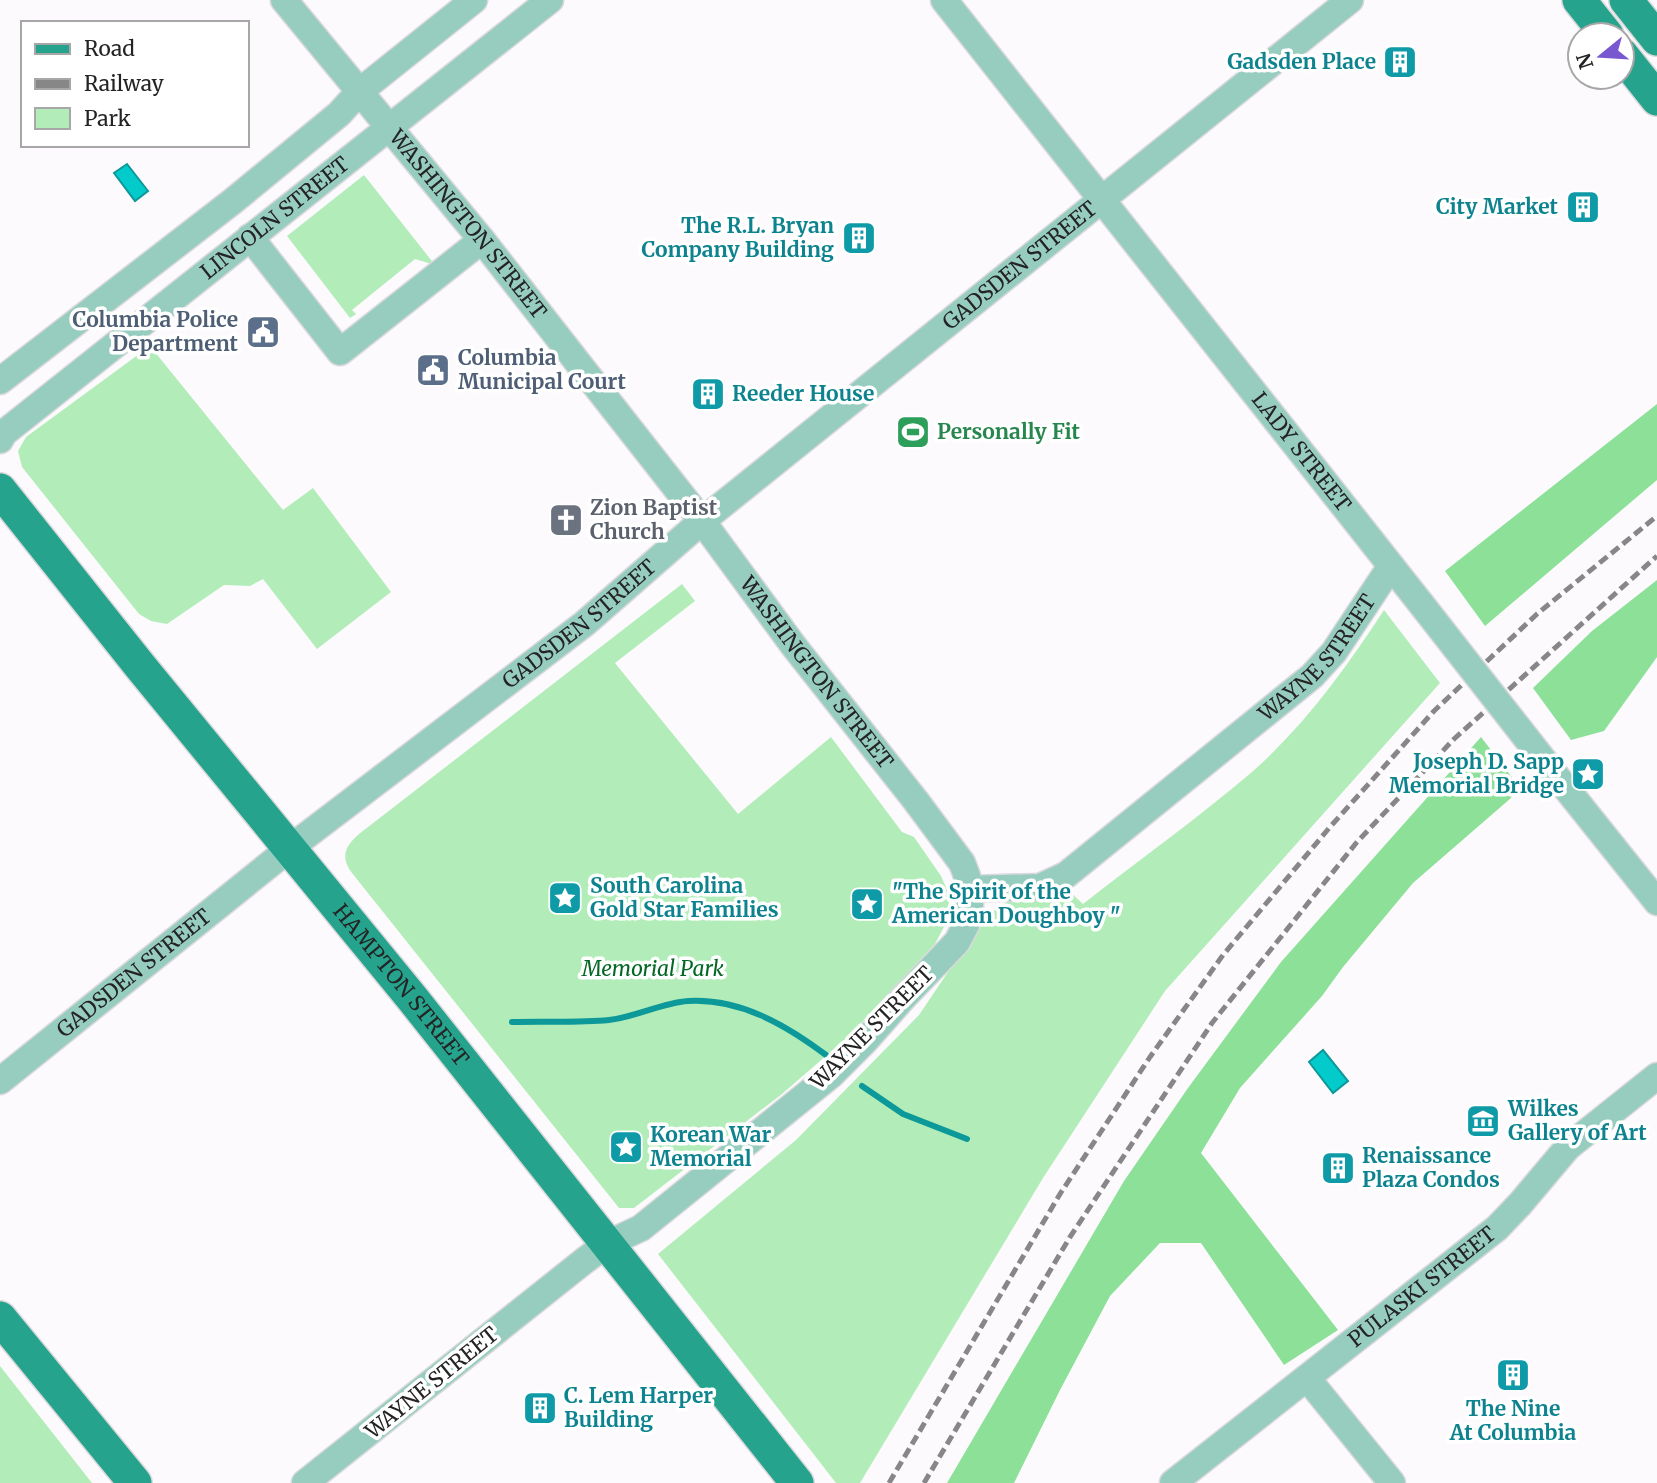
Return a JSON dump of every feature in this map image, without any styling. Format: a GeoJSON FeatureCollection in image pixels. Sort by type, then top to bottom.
{"type":"FeatureCollection","features":[{"type":"Feature","properties":{"kind":"main road"},"geometry":{"type":"LineString","coordinates":[[1579,0],[1596,21]]}},
{"type":"Feature","properties":{"kind":"main road"},"geometry":{"type":"LineString","coordinates":[[1626,0],[1657,39]]}},
{"type":"Feature","properties":{"kind":"main road"},"geometry":{"type":"LineString","coordinates":[[1636,73],[1657,99]]}},
{"type":"Feature","properties":{"kind":"main road","name":"HAMPTON STREET"},"geometry":{"type":"LineString","coordinates":[[0,490],[796,1481]]}},
{"type":"Feature","properties":{"kind":"main road"},"geometry":{"type":"LineString","coordinates":[[0,1318],[135,1483]]}},
{"type":"Feature","properties":{"kind":"street","name":"WASHINGTON STREET"},"geometry":{"type":"LineString","coordinates":[[285,0],[482,240],[702,521],[793,645],[955,853],[962,863],[970,889]]}},
{"type":"Feature","properties":{"kind":"street","name":"LINCOLN STREET"},"geometry":{"type":"LineString","coordinates":[[0,381],[233,201],[339,114],[359,92],[474,0]]}},
{"type":"Feature","properties":{"kind":"street","name":"LINCOLN STREET"},"geometry":{"type":"LineString","coordinates":[[0,440],[4,433],[550,0]]}},
{"type":"Feature","properties":{"kind":"street","name":"LADY STREET"},"geometry":{"type":"LineString","coordinates":[[944,0],[1657,902]]}},
{"type":"Feature","properties":{"kind":"street","name":"GADSDEN STREET"},"geometry":{"type":"LineString","coordinates":[[0,1081],[290,848],[535,664],[702,521],[1350,0]]}},
{"type":"Feature","properties":{"kind":"street"},"geometry":{"type":"LineString","coordinates":[[250,237],[340,352],[482,240]]}},
{"type":"Feature","properties":{"kind":"street","name":"WAYNE STREET"},"geometry":{"type":"LineString","coordinates":[[305,1483],[607,1244],[641,1228],[831,1075],[957,942],[968,917],[970,889],[1040,887],[1066,875],[1312,676],[1334,652],[1391,566]]}},
{"type":"Feature","properties":{"kind":"street","name":"PULASKI STREET"},"geometry":{"type":"LineString","coordinates":[[1173,1483],[1497,1228],[1568,1147],[1657,1076]]}},
{"type":"Feature","properties":{"kind":"street"},"geometry":{"type":"LineString","coordinates":[[1307,1378],[1392,1483]]}},
{"type":"Feature","properties":{"kind":"green space"},"geometry":{"type":"Polygon","coordinates":[[[364,175],[435,265],[415,259],[352,310],[356,314],[350,318],[287,236],[364,175]]]}},
{"type":"Feature","properties":{"kind":"green space"},"geometry":{"type":"Polygon","coordinates":[[[150,346],[283,510],[313,488],[391,592],[317,649],[263,579],[250,586],[224,585],[167,624],[151,621],[139,614],[22,467],[18,451],[26,437],[150,346]]]}},
{"type":"Feature","properties":{"kind":"green space"},"geometry":{"type":"Polygon","coordinates":[[[1657,404],[1657,480],[1485,626],[1445,571],[1657,404]]]}},
{"type":"Feature","properties":{"kind":"green space"},"geometry":{"type":"Polygon","coordinates":[[[1657,580],[1657,657],[1604,731],[1571,740],[1533,688],[1592,631],[1657,580]]]}},
{"type":"Feature","properties":{"kind":"green space","name":"Memorial Park"},"geometry":{"type":"Polygon","coordinates":[[[682,584],[695,601],[615,663],[738,814],[831,737],[902,832],[914,837],[941,876],[948,892],[949,907],[946,923],[935,944],[850,1035],[782,1094],[634,1208],[619,1208],[352,873],[345,857],[347,847],[359,834],[682,584]]]}},
{"type":"Feature","properties":{"kind":"green space"},"geometry":{"type":"Polygon","coordinates":[[[1384,610],[1440,683],[1165,991],[1043,1178],[860,1483],[836,1483],[658,1254],[796,1140],[919,1015],[985,917],[1007,902],[1036,900],[1068,890],[1083,904],[1190,822],[1252,772],[1290,735],[1340,674],[1384,610]]]}},
{"type":"Feature","properties":{"kind":"green space"},"geometry":{"type":"Polygon","coordinates":[[[1481,737],[1517,784],[1511,798],[1413,883],[1322,996],[1240,1088],[1201,1153],[1338,1330],[1284,1365],[1201,1243],[1160,1243],[1110,1296],[1014,1483],[947,1483],[1124,1181],[1188,1088],[1281,962],[1481,737]]]}},
{"type":"Feature","properties":{"kind":"green space"},"geometry":{"type":"Polygon","coordinates":[[[0,1366],[92,1483],[0,1483],[0,1366]]]}},
{"type":"Feature","properties":{"kind":"water"},"geometry":{"type":"Polygon","coordinates":[[[127,164],[148,191],[135,201],[114,173],[127,164]]]}},
{"type":"Feature","properties":{"kind":"water"},"geometry":{"type":"Polygon","coordinates":[[[1323,1050],[1348,1081],[1333,1093],[1309,1062],[1323,1050]]]}},
{"type":"Feature","properties":{"kind":"waterway"},"geometry":{"type":"LineString","coordinates":[[512,1022],[609,1020],[678,1002],[707,1001],[726,1004],[762,1016],[795,1033],[826,1055]]}},
{"type":"Feature","properties":{"kind":"waterway"},"geometry":{"type":"LineString","coordinates":[[862,1086],[903,1114],[967,1139]]}},
{"type":"Feature","properties":{"kind":"railway"},"geometry":{"type":"LineString","coordinates":[[889,1483],[1060,1194],[1150,1057],[1223,955],[1330,827],[1434,711],[1537,614],[1657,516]]}},
{"type":"Feature","properties":{"kind":"railway"},"geometry":{"type":"LineString","coordinates":[[924,1483],[1070,1237],[1212,1023],[1357,842],[1454,739],[1657,556]]}},
{"type":"Feature","properties":{"kind":"place","name":"Gadsden Place"},"geometry":{"type":"Point","coordinates":[1400,62]}},
{"type":"Feature","properties":{"kind":"place","name":"City Market"},"geometry":{"type":"Point","coordinates":[1583,207]}},
{"type":"Feature","properties":{"kind":"place","name":"The R.L. Bryan Company Building"},"geometry":{"type":"Point","coordinates":[859,238]}},
{"type":"Feature","properties":{"kind":"place","name":"Columbia Police Department"},"geometry":{"type":"Point","coordinates":[263,332]}},
{"type":"Feature","properties":{"kind":"place","name":"Columbia Municipal Court"},"geometry":{"type":"Point","coordinates":[433,370]}},
{"type":"Feature","properties":{"kind":"place","name":"Reeder House"},"geometry":{"type":"Point","coordinates":[708,394]}},
{"type":"Feature","properties":{"kind":"place","name":"Personally Fit"},"geometry":{"type":"Point","coordinates":[913,432]}},
{"type":"Feature","properties":{"kind":"place","name":"Zion Baptist Church"},"geometry":{"type":"Point","coordinates":[566,520]}},
{"type":"Feature","properties":{"kind":"place","name":"Joseph D. Sapp Memorial Bridge"},"geometry":{"type":"Point","coordinates":[1588,774]}},
{"type":"Feature","properties":{"kind":"place","name":"South Carolina Gold Star Families"},"geometry":{"type":"Point","coordinates":[565,898]}},
{"type":"Feature","properties":{"kind":"place","name":"\"The Spirit of the American Doughboy \""},"geometry":{"type":"Point","coordinates":[867,904]}},
{"type":"Feature","properties":{"kind":"place","name":"Wilkes Gallery of Art"},"geometry":{"type":"Point","coordinates":[1483,1121]}},
{"type":"Feature","properties":{"kind":"place","name":"Korean War Memorial"},"geometry":{"type":"Point","coordinates":[626,1147]}},
{"type":"Feature","properties":{"kind":"place","name":"Renaissance Plaza Condos"},"geometry":{"type":"Point","coordinates":[1338,1168]}},
{"type":"Feature","properties":{"kind":"place","name":"The Nine At Columbia"},"geometry":{"type":"Point","coordinates":[1513,1375]}},
{"type":"Feature","properties":{"kind":"place","name":"C. Lem Harper Building"},"geometry":{"type":"Point","coordinates":[540,1408]}}]}
